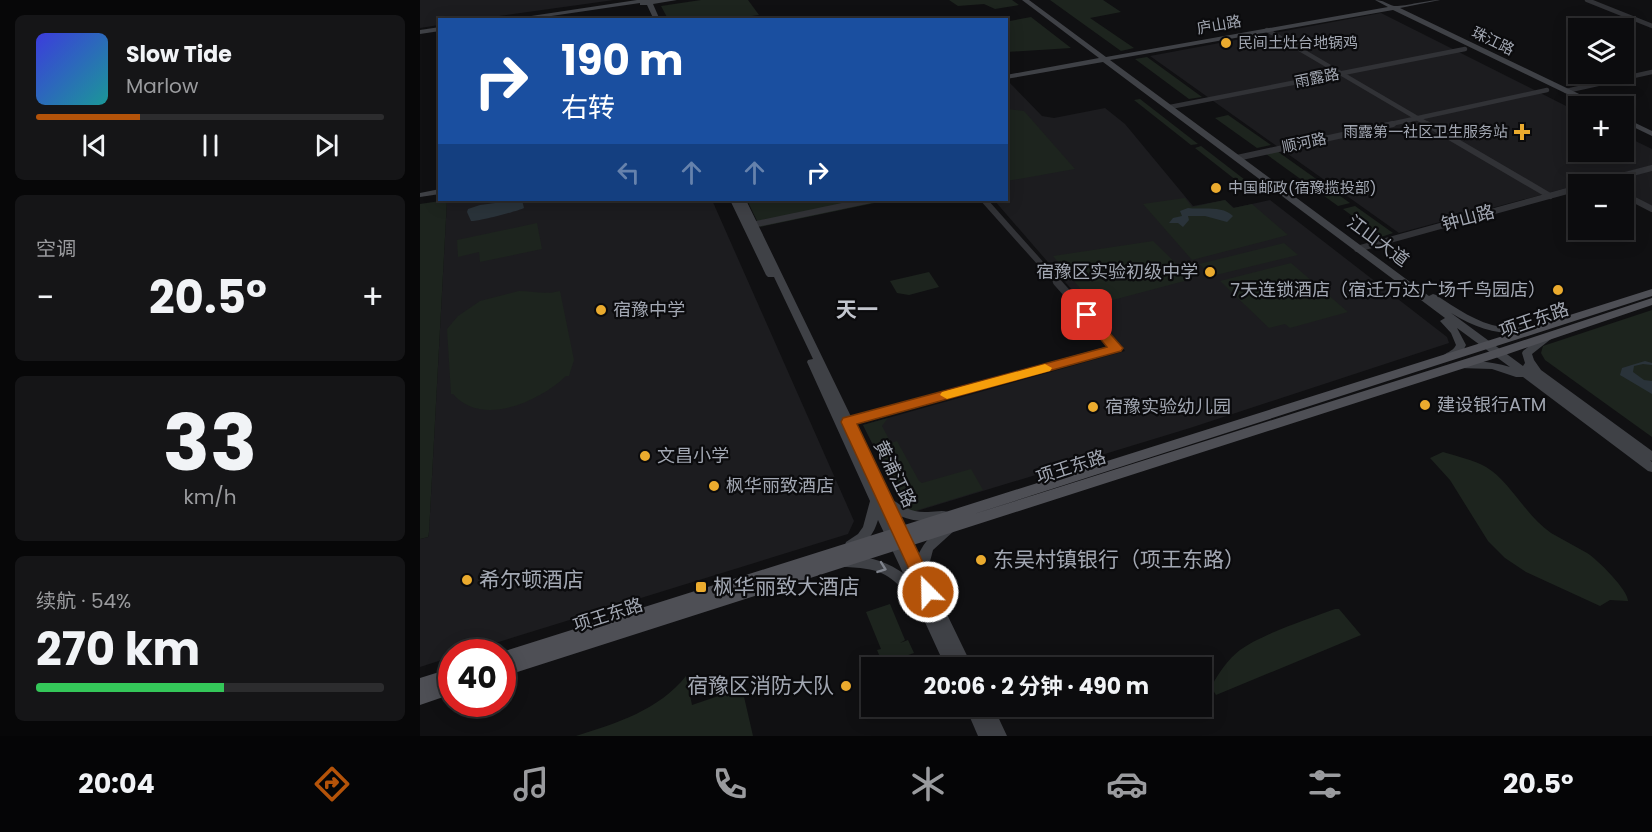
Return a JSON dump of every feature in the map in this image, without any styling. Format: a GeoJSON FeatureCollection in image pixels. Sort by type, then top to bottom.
{"type":"FeatureCollection","features":[{"type":"Feature","properties":{"kind":"main road","name":"项王东路"},"geometry":{"type":"LineString","coordinates":[[516,655],[899,538],[1435,368],[1547,331],[1652,292]]}},
{"type":"Feature","properties":{"kind":"main road","name":"项王东路"},"geometry":{"type":"LineString","coordinates":[[1547,331],[1652,301]]}},
{"type":"Feature","properties":{"kind":"main road","name":"项王东路"},"geometry":{"type":"LineString","coordinates":[[516,665],[836,557]]}},
{"type":"Feature","properties":{"kind":"main road"},"geometry":{"type":"LineString","coordinates":[[420,685],[438,679]]}},
{"type":"Feature","properties":{"kind":"main road"},"geometry":{"type":"LineString","coordinates":[[420,698],[438,692]]}},
{"type":"Feature","properties":{"kind":"street"},"geometry":{"type":"LineString","coordinates":[[523,18],[674,0]]}},
{"type":"Feature","properties":{"kind":"street","name":"江山大道"},"geometry":{"type":"LineString","coordinates":[[1025,0],[1174,107],[1497,348],[1652,457]]}},
{"type":"Feature","properties":{"kind":"street","name":"江山大道"},"geometry":{"type":"LineString","coordinates":[[1034,0],[1106,57]]}},
{"type":"Feature","properties":{"kind":"street","name":"珠江路"},"geometry":{"type":"LineString","coordinates":[[1366,0],[1387,7],[1576,96]]}},
{"type":"Feature","properties":{"kind":"street","name":"珠江路"},"geometry":{"type":"LineString","coordinates":[[1378,0],[1465,49],[1568,100]]}},
{"type":"Feature","properties":{"kind":"street","name":"庐山路"},"geometry":{"type":"LineString","coordinates":[[1106,57],[1267,30],[1423,0]]}},
{"type":"Feature","properties":{"kind":"street","name":"庐山路"},"geometry":{"type":"LineString","coordinates":[[1008,75],[1437,0]]}},
{"type":"Feature","properties":{"kind":"street"},"geometry":{"type":"LineString","coordinates":[[1588,0],[1652,25]]}},
{"type":"Feature","properties":{"kind":"street"},"geometry":{"type":"LineString","coordinates":[[547,18],[646,2]]}},
{"type":"Feature","properties":{"kind":"street"},"geometry":{"type":"LineString","coordinates":[[646,2],[650,18]]}},
{"type":"Feature","properties":{"kind":"street"},"geometry":{"type":"LineString","coordinates":[[646,2],[656,18]]}},
{"type":"Feature","properties":{"kind":"street"},"geometry":{"type":"LineString","coordinates":[[1267,30],[1550,196]]}},
{"type":"Feature","properties":{"kind":"street"},"geometry":{"type":"LineString","coordinates":[[420,33],[438,31]]}},
{"type":"Feature","properties":{"kind":"street","name":"雨露路"},"geometry":{"type":"LineString","coordinates":[[1174,107],[1465,49]]}},
{"type":"Feature","properties":{"kind":"street"},"geometry":{"type":"LineString","coordinates":[[1566,91],[1652,72]]}},
{"type":"Feature","properties":{"kind":"street","name":"顺河路"},"geometry":{"type":"LineString","coordinates":[[1240,157],[1547,90]]}},
{"type":"Feature","properties":{"kind":"street"},"geometry":{"type":"LineString","coordinates":[[1634,125],[1652,134]]}},
{"type":"Feature","properties":{"kind":"street"},"geometry":{"type":"LineString","coordinates":[[1634,132],[1652,141]]}},
{"type":"Feature","properties":{"kind":"street"},"geometry":{"type":"LineString","coordinates":[[1633,174],[1652,168]]}},
{"type":"Feature","properties":{"kind":"street"},"geometry":{"type":"LineString","coordinates":[[420,193],[438,190]]}},
{"type":"Feature","properties":{"kind":"street","name":"钟山路"},"geometry":{"type":"LineString","coordinates":[[1361,248],[1568,191]]}},
{"type":"Feature","properties":{"kind":"street"},"geometry":{"type":"LineString","coordinates":[[1634,200],[1652,209]]}},
{"type":"Feature","properties":{"kind":"street","name":"黄浦江路"},"geometry":{"type":"LineString","coordinates":[[735,201],[750,225]]}},
{"type":"Feature","properties":{"kind":"street","name":"黄浦江路"},"geometry":{"type":"LineString","coordinates":[[742,201],[750,225],[792,318],[899,538],[949,657]]}},
{"type":"Feature","properties":{"kind":"street"},"geometry":{"type":"LineString","coordinates":[[750,225],[866,201]]}},
{"type":"Feature","properties":{"kind":"street"},"geometry":{"type":"LineString","coordinates":[[844,423],[1116,348],[985,201]]}},
{"type":"Feature","properties":{"kind":"street"},"geometry":{"type":"LineString","coordinates":[[1428,297],[1484,328],[1519,332],[1547,331]]}},
{"type":"Feature","properties":{"kind":"street"},"geometry":{"type":"LineString","coordinates":[[1428,297],[1461,339],[1458,351],[1435,368]]}},
{"type":"Feature","properties":{"kind":"street"},"geometry":{"type":"LineString","coordinates":[[1547,331],[1527,353],[1534,367],[1558,392]]}},
{"type":"Feature","properties":{"kind":"street"},"geometry":{"type":"LineString","coordinates":[[1435,368],[1472,364],[1498,366],[1558,392]]}},
{"type":"Feature","properties":{"kind":"street","name":"江山大道"},"geometry":{"type":"LineString","coordinates":[[1558,392],[1652,468]]}},
{"type":"Feature","properties":{"kind":"street"},"geometry":{"type":"LineString","coordinates":[[836,557],[871,527],[879,497],[909,516],[961,518]]}},
{"type":"Feature","properties":{"kind":"street"},"geometry":{"type":"LineString","coordinates":[[923,594],[921,570],[926,550],[961,518]]}},
{"type":"Feature","properties":{"kind":"street"},"geometry":{"type":"LineString","coordinates":[[836,557],[882,565],[923,594]]}},
{"type":"Feature","properties":{"kind":"street","name":"黄浦江路"},"geometry":{"type":"LineString","coordinates":[[923,594],[960,657]]}},
{"type":"Feature","properties":{"kind":"street"},"geometry":{"type":"LineString","coordinates":[[978,717],[988,734]]}},
{"type":"Feature","properties":{"kind":"street"},"geometry":{"type":"LineString","coordinates":[[986,717],[988,734]]}},
{"type":"Feature","properties":{"kind":"shaded area"},"geometry":{"type":"Polygon","coordinates":[[[420,0],[614,0],[484,18],[438,18],[438,25],[420,28],[420,0]]]}},
{"type":"Feature","properties":{"kind":"shaded area"},"geometry":{"type":"Polygon","coordinates":[[[701,0],[748,0],[759,15],[736,18],[667,18],[661,6],[701,0]]]}},
{"type":"Feature","properties":{"kind":"shaded area"},"geometry":{"type":"Polygon","coordinates":[[[949,0],[1012,0],[1019,5],[995,9],[984,4],[958,6],[949,0]]]}},
{"type":"Feature","properties":{"kind":"shaded area"},"geometry":{"type":"Polygon","coordinates":[[[1050,0],[1103,0],[1121,12],[1090,18],[1134,48],[1121,51],[1050,0]]]}},
{"type":"Feature","properties":{"kind":"shaded area"},"geometry":{"type":"Polygon","coordinates":[[[1381,13],[1568,107],[1568,162],[1634,162],[1634,140],[1652,149],[1652,165],[1619,174],[1568,174],[1568,188],[1399,233],[1150,56],[1381,13]]]}},
{"type":"Feature","properties":{"kind":"shaded area"},"geometry":{"type":"Polygon","coordinates":[[[1031,17],[1071,48],[1008,52],[1010,21],[1031,17]]]}},
{"type":"Feature","properties":{"kind":"shaded area"},"geometry":{"type":"Polygon","coordinates":[[[1147,57],[1202,97],[1189,99],[1135,59],[1147,57]]]}},
{"type":"Feature","properties":{"kind":"shaded area","name":"宿豫区实验初级中学"},"geometry":{"type":"Polygon","coordinates":[[[1008,81],[1042,116],[1054,118],[1105,108],[1125,124],[1193,206],[1225,200],[1234,208],[1270,200],[1447,337],[1449,343],[1190,428],[907,514],[863,425],[1125,351],[995,201],[1008,201],[1008,81]]]}},
{"type":"Feature","properties":{"kind":"shaded area"},"geometry":{"type":"Polygon","coordinates":[[[1140,99],[1198,144],[1191,145],[1134,100],[1140,99]]]}},
{"type":"Feature","properties":{"kind":"shaded area"},"geometry":{"type":"Polygon","coordinates":[[[1008,109],[1024,111],[1075,169],[1008,181],[1008,109]]]}},
{"type":"Feature","properties":{"kind":"shaded area"},"geometry":{"type":"Polygon","coordinates":[[[1228,115],[1271,145],[1257,148],[1215,118],[1228,115]]]}},
{"type":"Feature","properties":{"kind":"shaded area"},"geometry":{"type":"Polygon","coordinates":[[[1201,146],[1262,193],[1255,195],[1195,148],[1201,146]]]}},
{"type":"Feature","properties":{"kind":"shaded area"},"geometry":{"type":"Polygon","coordinates":[[[1277,151],[1350,203],[1338,206],[1266,154],[1277,151]]]}},
{"type":"Feature","properties":{"kind":"shaded area"},"geometry":{"type":"Polygon","coordinates":[[[1652,170],[1652,206],[1634,196],[1634,175],[1652,170]]]}},
{"type":"Feature","properties":{"kind":"shaded area"},"geometry":{"type":"Polygon","coordinates":[[[1185,198],[1192,207],[1225,200],[1233,208],[1252,204],[1288,235],[1192,260],[1143,204],[1185,198]]]}},
{"type":"Feature","properties":{"kind":"shaded area"},"geometry":{"type":"Polygon","coordinates":[[[447,201],[712,201],[854,521],[848,534],[508,639],[438,639],[438,661],[420,667],[420,539],[428,537],[447,201]]]}},
{"type":"Feature","properties":{"kind":"shaded area"},"geometry":{"type":"Polygon","coordinates":[[[447,201],[429,532],[428,537],[420,539],[420,204],[447,201]]]}},
{"type":"Feature","properties":{"kind":"shaded area"},"geometry":{"type":"Polygon","coordinates":[[[522,201],[524,208],[471,221],[468,209],[480,205],[522,201]]]}},
{"type":"Feature","properties":{"kind":"shaded area"},"geometry":{"type":"Polygon","coordinates":[[[747,201],[884,201],[760,227],[747,201]]]}},
{"type":"Feature","properties":{"kind":"shaded area"},"geometry":{"type":"Polygon","coordinates":[[[1355,206],[1393,233],[1381,237],[1343,209],[1355,206]]]}},
{"type":"Feature","properties":{"kind":"shaded area"},"geometry":{"type":"Polygon","coordinates":[[[1188,208],[1223,210],[1233,216],[1227,222],[1205,216],[1188,216],[1189,220],[1183,227],[1178,223],[1169,223],[1173,218],[1182,216],[1180,211],[1188,208]]]}},
{"type":"Feature","properties":{"kind":"shaded area"},"geometry":{"type":"Polygon","coordinates":[[[537,223],[542,249],[480,262],[479,252],[458,257],[457,240],[537,223]]]}},
{"type":"Feature","properties":{"kind":"shaded area"},"geometry":{"type":"Polygon","coordinates":[[[1153,241],[1192,279],[1094,305],[1053,256],[1153,241]]]}},
{"type":"Feature","properties":{"kind":"shaded area"},"geometry":{"type":"Polygon","coordinates":[[[1284,243],[1298,255],[1212,276],[1199,264],[1284,243]]]}},
{"type":"Feature","properties":{"kind":"shaded area"},"geometry":{"type":"Polygon","coordinates":[[[1291,263],[1348,312],[1290,328],[1285,324],[1269,328],[1220,281],[1291,263]]]}},
{"type":"Feature","properties":{"kind":"shaded area"},"geometry":{"type":"Polygon","coordinates":[[[929,272],[939,287],[909,295],[897,293],[890,281],[929,272]]]}},
{"type":"Feature","properties":{"kind":"shaded area"},"geometry":{"type":"Polygon","coordinates":[[[519,291],[544,293],[560,291],[574,360],[569,376],[541,394],[511,407],[495,410],[479,409],[465,404],[451,394],[447,329],[458,316],[480,301],[519,291]]]}},
{"type":"Feature","properties":{"kind":"shaded area"},"geometry":{"type":"Polygon","coordinates":[[[1652,310],[1652,437],[1545,360],[1541,353],[1543,346],[1652,310]]]}},
{"type":"Feature","properties":{"kind":"shaded area"},"geometry":{"type":"Polygon","coordinates":[[[1645,361],[1652,365],[1634,366],[1633,372],[1644,380],[1652,381],[1652,394],[1620,375],[1622,368],[1645,361]]]}},
{"type":"Feature","properties":{"kind":"shaded area"},"geometry":{"type":"Polygon","coordinates":[[[888,418],[882,426],[891,443],[897,441],[919,481],[922,483],[971,469],[983,490],[908,513],[863,425],[888,418]]]}},
{"type":"Feature","properties":{"kind":"shaded area"},"geometry":{"type":"Polygon","coordinates":[[[1443,452],[1476,462],[1495,473],[1542,526],[1587,553],[1605,568],[1623,590],[1628,601],[1610,600],[1600,606],[1526,572],[1505,558],[1488,541],[1450,480],[1430,458],[1443,452]]]}},
{"type":"Feature","properties":{"kind":"shaded area"},"geometry":{"type":"Polygon","coordinates":[[[890,604],[905,640],[900,643],[908,640],[914,653],[903,657],[880,657],[877,650],[881,649],[866,612],[890,604]]]}},
{"type":"Feature","properties":{"kind":"shaded area"},"geometry":{"type":"Polygon","coordinates":[[[1339,609],[1361,635],[1216,695],[1212,685],[1231,658],[1240,650],[1299,622],[1339,609]]]}},
{"type":"Feature","properties":{"kind":"shaded area"},"geometry":{"type":"Polygon","coordinates":[[[686,676],[692,705],[742,688],[753,736],[576,736],[636,714],[663,698],[686,676]]]}},
{"type":"Feature","properties":{"kind":"slow traffic"},"geometry":{"type":"LineString","coordinates":[[947,395],[1045,368]]}},
{"type":"Feature","properties":{"kind":"place","name":"民间土灶台地锅鸡"},"geometry":{"type":"Point","coordinates":[1226,43]}},
{"type":"Feature","properties":{"kind":"place","name":"雨露第一社区卫生服务站"},"geometry":{"type":"Point","coordinates":[1522,132]}},
{"type":"Feature","properties":{"kind":"place","name":"中国邮政(宿豫揽投部)"},"geometry":{"type":"Point","coordinates":[1216,188]}},
{"type":"Feature","properties":{"kind":"place","name":"宿豫区实验初级中学"},"geometry":{"type":"Point","coordinates":[1210,272]}},
{"type":"Feature","properties":{"kind":"place","name":"7天连锁酒店（宿迁万达广场千鸟园店）"},"geometry":{"type":"Point","coordinates":[1558,290]}},
{"type":"Feature","properties":{"kind":"place","name":"宿豫中学"},"geometry":{"type":"Point","coordinates":[601,310]}},
{"type":"Feature","properties":{"kind":"place","name":"建设银行ATM"},"geometry":{"type":"Point","coordinates":[1425,405]}},
{"type":"Feature","properties":{"kind":"place","name":"宿豫实验幼儿园"},"geometry":{"type":"Point","coordinates":[1093,407]}},
{"type":"Feature","properties":{"kind":"place","name":"文昌小学"},"geometry":{"type":"Point","coordinates":[645,456]}},
{"type":"Feature","properties":{"kind":"place","name":"枫华丽致酒店"},"geometry":{"type":"Point","coordinates":[714,486]}},
{"type":"Feature","properties":{"kind":"place","name":"东吴村镇银行（项王东路）"},"geometry":{"type":"Point","coordinates":[981,560]}},
{"type":"Feature","properties":{"kind":"place","name":"希尔顿酒店"},"geometry":{"type":"Point","coordinates":[467,580]}},
{"type":"Feature","properties":{"kind":"place","name":"枫华丽致大酒店"},"geometry":{"type":"Point","coordinates":[701,587]}},
{"type":"Feature","properties":{"kind":"place","name":"宿豫区消防大队"},"geometry":{"type":"Point","coordinates":[846,686]}},
{"type":"Feature","properties":{"kind":"district","name":"天一"},"geometry":{"type":"Point","coordinates":[857,310]}},
{"type":"Feature","properties":{"kind":"route"},"geometry":{"type":"LineString","coordinates":[[928,592],[906,540],[848,422],[1116,348],[1087,315]]}}]}
